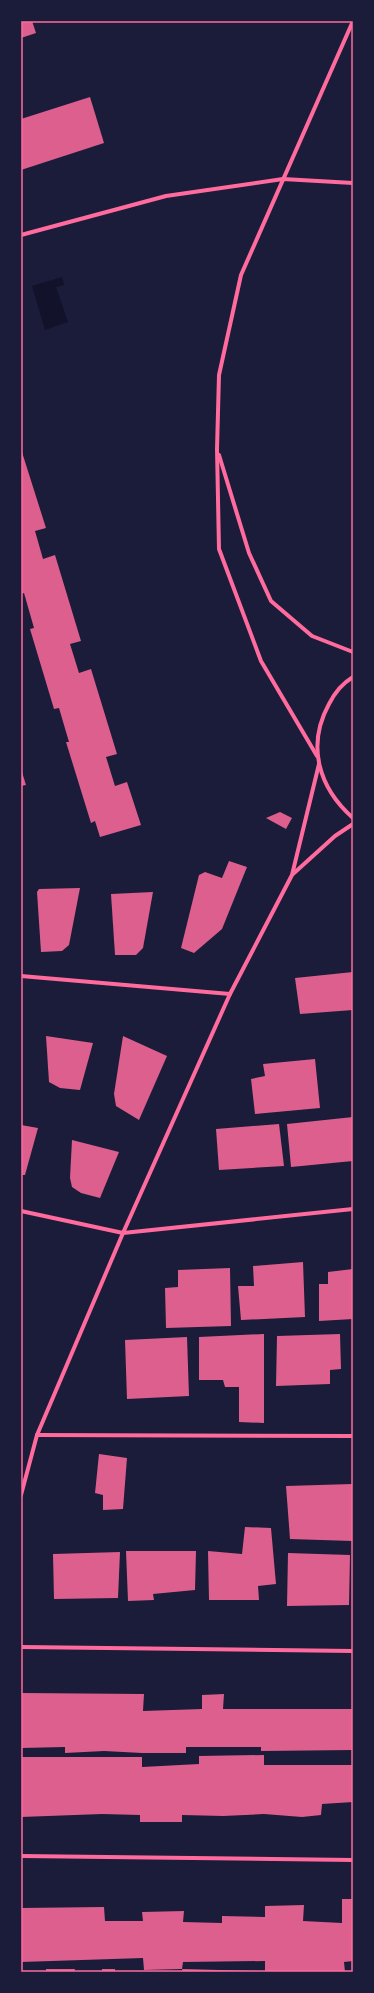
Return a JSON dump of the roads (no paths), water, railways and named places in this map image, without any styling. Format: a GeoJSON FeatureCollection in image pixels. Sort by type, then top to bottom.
{"type":"FeatureCollection","features":[{"type":"Feature","properties":{"kind":"street"},"geometry":{"type":"LineString","coordinates":[[317,756],[261,661],[218,549],[217,449],[219,375],[241,275],[353,21]]}},
{"type":"Feature","properties":{"kind":"street"},"geometry":{"type":"LineString","coordinates":[[21,235],[166,196],[283,179],[353,183]]}},
{"type":"Feature","properties":{"kind":"street"},"geometry":{"type":"LineString","coordinates":[[217,449],[249,553],[271,601],[312,636],[353,652]]}},
{"type":"Feature","properties":{"kind":"street"},"geometry":{"type":"LineString","coordinates":[[353,677],[333,696],[322,716],[317,756],[318,764],[326,786],[339,806],[353,818]]}},
{"type":"Feature","properties":{"kind":"street"},"geometry":{"type":"LineString","coordinates":[[21,1495],[37,1435],[123,1233],[230,994],[292,875],[318,764]]}},
{"type":"Feature","properties":{"kind":"street"},"geometry":{"type":"LineString","coordinates":[[292,875],[335,836],[353,824]]}},
{"type":"Feature","properties":{"kind":"street"},"geometry":{"type":"LineString","coordinates":[[21,976],[230,994]]}},
{"type":"Feature","properties":{"kind":"street"},"geometry":{"type":"LineString","coordinates":[[21,1211],[123,1233],[353,1209]]}},
{"type":"Feature","properties":{"kind":"street"},"geometry":{"type":"LineString","coordinates":[[37,1435],[353,1436]]}},
{"type":"Feature","properties":{"kind":"street"},"geometry":{"type":"LineString","coordinates":[[21,1647],[353,1651]]}},
{"type":"Feature","properties":{"kind":"street"},"geometry":{"type":"LineString","coordinates":[[21,1856],[353,1860]]}}]}
